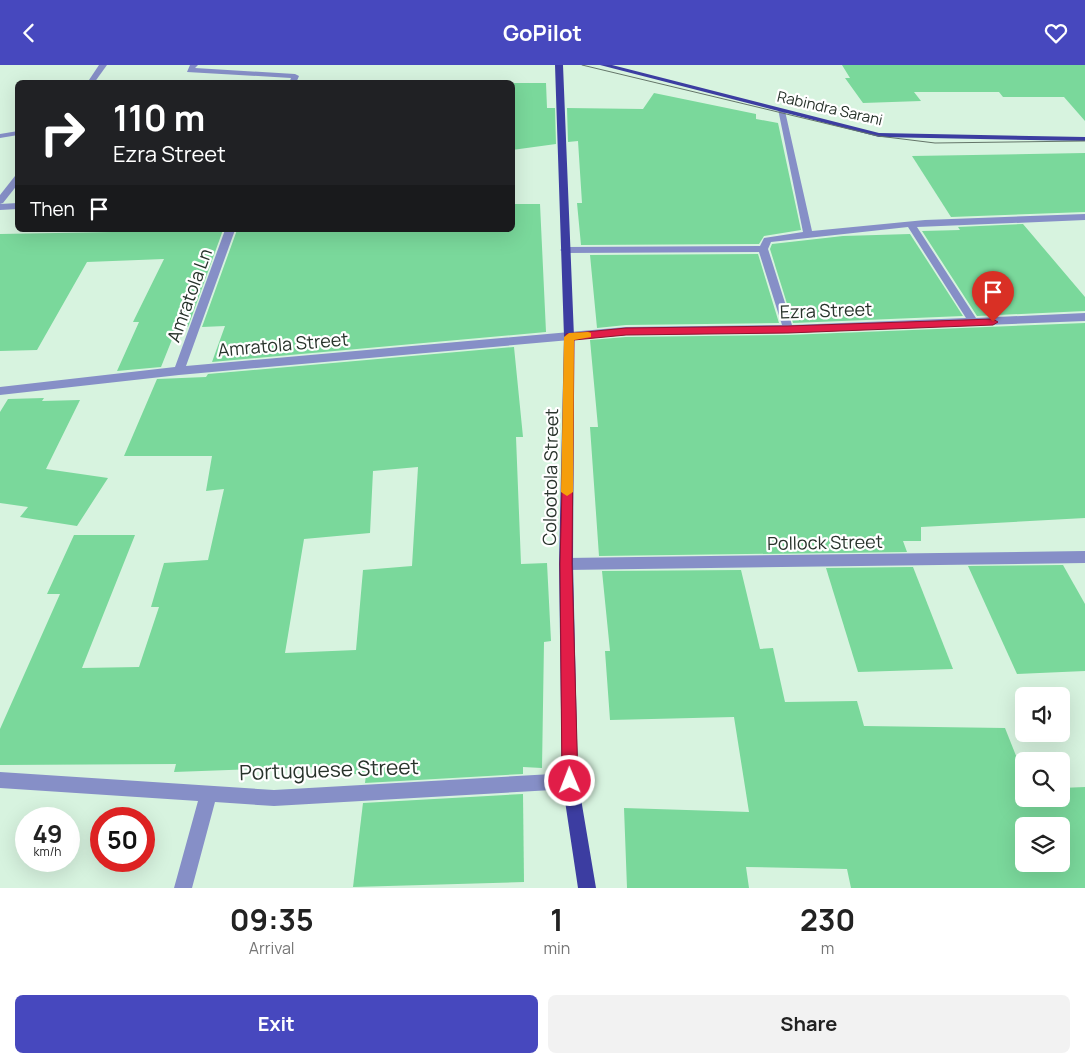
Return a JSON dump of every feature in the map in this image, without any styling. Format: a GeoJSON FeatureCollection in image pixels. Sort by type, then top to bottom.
{"type":"FeatureCollection","features":[{"type":"Feature","properties":{"kind":"main road","name":"Colootola Street"},"geometry":{"type":"LineString","coordinates":[[559,65],[569,337],[566,564],[570,781],[588,888]]}},
{"type":"Feature","properties":{"kind":"main road","name":"Rabindra Sarani"},"geometry":{"type":"LineString","coordinates":[[604,65],[879,135],[1085,139]]}},
{"type":"Feature","properties":{"kind":"street"},"geometry":{"type":"LineString","coordinates":[[92,80],[104,65]]}},
{"type":"Feature","properties":{"kind":"street"},"geometry":{"type":"LineString","coordinates":[[194,65],[190,70],[295,76]]}},
{"type":"Feature","properties":{"kind":"street"},"geometry":{"type":"LineString","coordinates":[[781,111],[808,233]]}},
{"type":"Feature","properties":{"kind":"street"},"geometry":{"type":"LineString","coordinates":[[0,136],[15,134]]}},
{"type":"Feature","properties":{"kind":"street"},"geometry":{"type":"LineString","coordinates":[[0,201],[15,182]]}},
{"type":"Feature","properties":{"kind":"street"},"geometry":{"type":"LineString","coordinates":[[0,207],[15,206]]}},
{"type":"Feature","properties":{"kind":"street"},"geometry":{"type":"LineString","coordinates":[[788,329],[763,249],[767,240],[808,233],[911,225],[1085,217]]}},
{"type":"Feature","properties":{"kind":"street"},"geometry":{"type":"LineString","coordinates":[[911,225],[974,323]]}},
{"type":"Feature","properties":{"kind":"street","name":"Amratola Ln"},"geometry":{"type":"LineString","coordinates":[[179,371],[229,232]]}},
{"type":"Feature","properties":{"kind":"street"},"geometry":{"type":"LineString","coordinates":[[565,250],[763,249]]}},
{"type":"Feature","properties":{"kind":"street","name":"Ezra Street"},"geometry":{"type":"LineString","coordinates":[[569,337],[626,331],[788,329],[974,323],[1085,317]]}},
{"type":"Feature","properties":{"kind":"street","name":"Amratola Street"},"geometry":{"type":"LineString","coordinates":[[4,391],[179,371],[569,337]]}},
{"type":"Feature","properties":{"kind":"street"},"geometry":{"type":"LineString","coordinates":[[0,402],[4,391]]}},
{"type":"Feature","properties":{"kind":"street","name":"Pollock Street"},"geometry":{"type":"LineString","coordinates":[[566,564],[1085,557]]}},
{"type":"Feature","properties":{"kind":"street","name":"Portuguese Street"},"geometry":{"type":"LineString","coordinates":[[0,780],[274,798],[570,781]]}},
{"type":"Feature","properties":{"kind":"street"},"geometry":{"type":"LineString","coordinates":[[183,888],[209,793]]}},
{"type":"Feature","properties":{"kind":"building"},"geometry":{"type":"Polygon","coordinates":[[[842,65],[1085,65],[1085,121],[1064,97],[1003,97],[999,92],[914,92],[921,101],[863,103],[845,78],[850,78],[842,65]]]}},
{"type":"Feature","properties":{"kind":"building"},"geometry":{"type":"Polygon","coordinates":[[[515,83],[546,83],[547,108],[555,108],[556,144],[515,150],[515,83]]]}},
{"type":"Feature","properties":{"kind":"building"},"geometry":{"type":"Polygon","coordinates":[[[654,93],[756,114],[756,119],[778,123],[801,230],[764,236],[759,244],[581,245],[577,203],[582,203],[578,141],[568,142],[567,108],[643,109],[654,93]]]}},
{"type":"Feature","properties":{"kind":"building"},"geometry":{"type":"Polygon","coordinates":[[[1085,153],[1085,212],[951,217],[912,156],[1085,153]]]}},
{"type":"Feature","properties":{"kind":"building"},"geometry":{"type":"Polygon","coordinates":[[[515,204],[540,204],[546,332],[212,362],[225,326],[202,327],[236,232],[515,232],[515,204]]]}},
{"type":"Feature","properties":{"kind":"building"},"geometry":{"type":"Polygon","coordinates":[[[1023,224],[1085,297],[1085,311],[977,316],[922,231],[960,230],[958,227],[1023,224]]]}},
{"type":"Feature","properties":{"kind":"building"},"geometry":{"type":"Polygon","coordinates":[[[222,232],[188,327],[177,327],[161,367],[117,371],[139,322],[133,322],[164,259],[87,262],[37,350],[0,351],[0,234],[222,232]]]}},
{"type":"Feature","properties":{"kind":"building"},"geometry":{"type":"Polygon","coordinates":[[[910,234],[963,316],[793,323],[770,249],[772,244],[843,236],[910,234]]]}},
{"type":"Feature","properties":{"kind":"building"},"geometry":{"type":"Polygon","coordinates":[[[758,254],[779,323],[626,325],[597,328],[590,255],[758,254]]]}},
{"type":"Feature","properties":{"kind":"building"},"geometry":{"type":"Polygon","coordinates":[[[1085,323],[1085,518],[921,527],[921,541],[903,541],[907,552],[599,556],[590,427],[598,427],[590,340],[626,337],[788,335],[1085,323]]]}},
{"type":"Feature","properties":{"kind":"building"},"geometry":{"type":"Polygon","coordinates":[[[514,347],[523,437],[516,437],[521,564],[547,563],[551,641],[544,642],[542,768],[523,767],[523,774],[365,783],[366,775],[344,773],[345,766],[174,772],[176,764],[0,765],[0,729],[60,594],[47,594],[74,535],[135,535],[82,668],[139,667],[159,607],[151,607],[164,563],[208,560],[224,489],[206,491],[212,456],[124,456],[157,379],[206,377],[208,374],[514,347]],[[418,467],[373,471],[370,533],[304,539],[285,653],[356,650],[363,570],[412,566],[418,467]]]}},
{"type":"Feature","properties":{"kind":"building"},"geometry":{"type":"Polygon","coordinates":[[[44,398],[42,401],[80,400],[46,469],[108,478],[77,526],[20,517],[28,507],[0,503],[0,412],[8,399],[44,398]]]}},
{"type":"Feature","properties":{"kind":"building"},"geometry":{"type":"Polygon","coordinates":[[[1063,565],[1085,604],[1085,671],[1017,674],[968,566],[1063,565]]]}},
{"type":"Feature","properties":{"kind":"building"},"geometry":{"type":"Polygon","coordinates":[[[913,567],[953,669],[858,672],[826,568],[913,567]]]}},
{"type":"Feature","properties":{"kind":"building"},"geometry":{"type":"Polygon","coordinates":[[[741,570],[760,649],[773,648],[785,702],[857,701],[864,726],[1005,728],[1015,753],[1015,807],[1070,807],[1070,788],[1085,787],[1085,888],[851,888],[847,869],[746,867],[749,888],[627,888],[624,808],[749,812],[734,717],[610,720],[605,651],[610,651],[602,571],[741,570]]]}},
{"type":"Feature","properties":{"kind":"building"},"geometry":{"type":"Polygon","coordinates":[[[523,794],[524,882],[353,887],[363,803],[523,794]]]}},
{"type":"Feature","properties":{"kind":"tram line"},"geometry":{"type":"LineString","coordinates":[[582,65],[878,136],[935,143],[1085,141]]}},
{"type":"Feature","properties":{"kind":"slow traffic"},"geometry":{"type":"LineString","coordinates":[[567,492],[569,337],[588,335]]}},
{"type":"Feature","properties":{"kind":"route"},"geometry":{"type":"LineString","coordinates":[[570,781],[566,564],[569,337],[626,331],[788,329],[993,322]]}}]}
